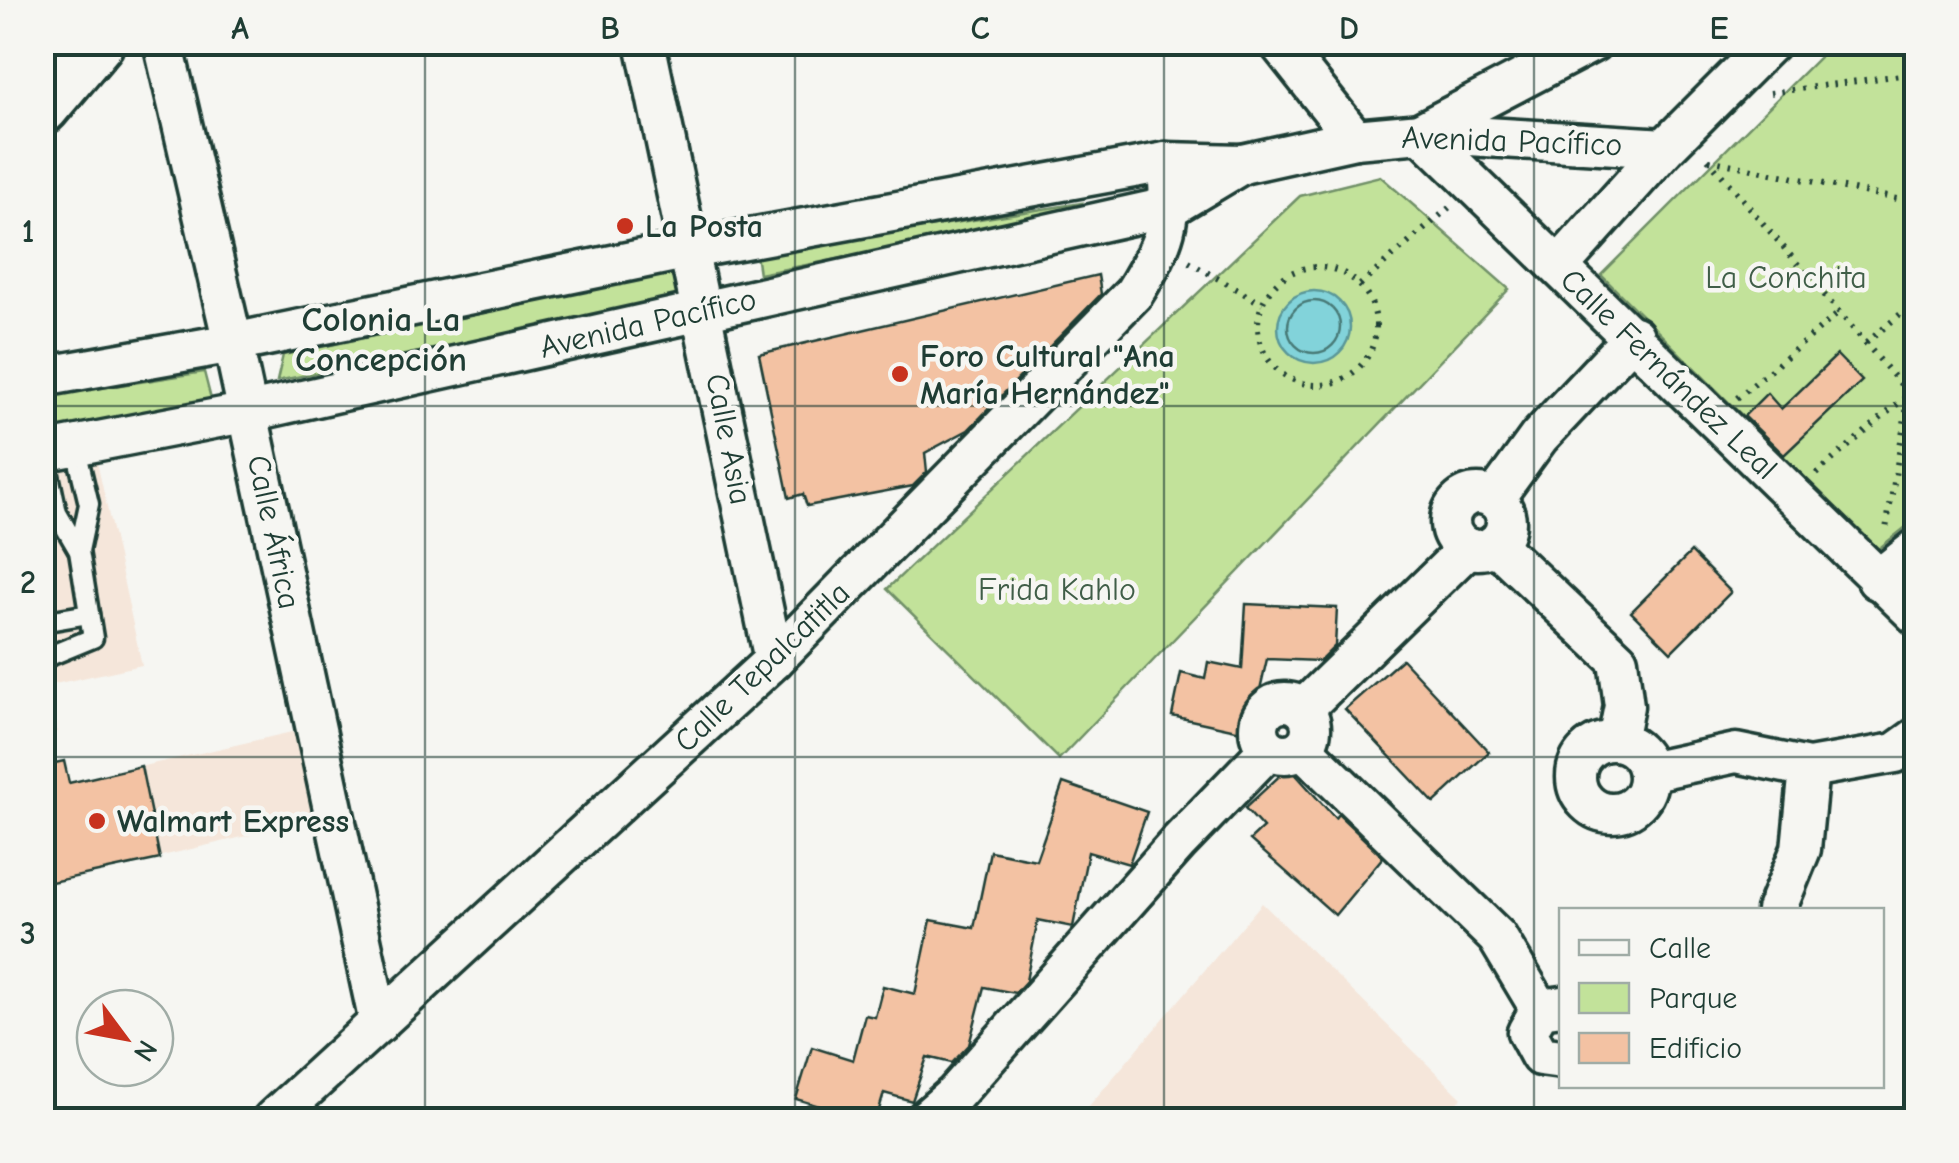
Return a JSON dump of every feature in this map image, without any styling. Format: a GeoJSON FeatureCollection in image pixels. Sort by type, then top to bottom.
{"type":"FeatureCollection","features":[{"type":"Feature","properties":{"kind":"main road"},"geometry":{"type":"LineString","coordinates":[[42,107],[97,42]]}},
{"type":"Feature","properties":{"kind":"street","name":"Calle África"},"geometry":{"type":"LineString","coordinates":[[163,42],[234,343],[379,1023]]}},
{"type":"Feature","properties":{"kind":"street","name":"Calle Asia"},"geometry":{"type":"LineString","coordinates":[[644,42],[704,311],[774,660]]}},
{"type":"Feature","properties":{"kind":"street"},"geometry":{"type":"LineString","coordinates":[[1278,42],[1355,139]]}},
{"type":"Feature","properties":{"kind":"street"},"geometry":{"type":"LineString","coordinates":[[1421,132],[1593,42]]}},
{"type":"Feature","properties":{"kind":"street"},"geometry":{"type":"LineString","coordinates":[[1559,266],[1665,148],[1771,42]]}},
{"type":"Feature","properties":{"kind":"street","name":"Avenida Pacífico"},"geometry":{"type":"LineString","coordinates":[[42,377],[234,343],[690,248],[1166,162],[1242,164],[1355,139],[1421,132],[1665,148]]}},
{"type":"Feature","properties":{"kind":"street","name":"Calle Fernández Leal"},"geometry":{"type":"LineString","coordinates":[[1421,132],[1916,615]]}},
{"type":"Feature","properties":{"kind":"street","name":"Calle Tepalcatitla"},"geometry":{"type":"LineString","coordinates":[[272,1120],[774,660],[1134,292],[1162,246],[1172,206],[1166,162]]}},
{"type":"Feature","properties":{"kind":"street","name":"Avenida Pacífico"},"geometry":{"type":"LineString","coordinates":[[54,449],[248,412],[1172,206],[1242,164]]}},
{"type":"Feature","properties":{"kind":"street"},"geometry":{"type":"LineString","coordinates":[[924,1120],[955,1094],[1179,842],[1311,724],[1304,709],[1506,521],[1494,499],[1539,437],[1634,336]]}},
{"type":"Feature","properties":{"kind":"street"},"geometry":{"type":"LineString","coordinates":[[1482,546],[1618,660],[1624,706],[1617,742]]}},
{"type":"Feature","properties":{"kind":"street"},"geometry":{"type":"LineString","coordinates":[[1877,580],[1916,549]]}},
{"type":"Feature","properties":{"kind":"street"},"geometry":{"type":"LineString","coordinates":[[1648,772],[1736,753],[1809,768],[1896,753],[1916,738]]}},
{"type":"Feature","properties":{"kind":"street"},"geometry":{"type":"LineString","coordinates":[[1617,742],[1638,752],[1648,772],[1644,795],[1626,810],[1602,812],[1583,799],[1576,776],[1578,764],[1594,746],[1617,742]]}},
{"type":"Feature","properties":{"kind":"street"},"geometry":{"type":"LineString","coordinates":[[1285,748],[1497,937],[1551,1008],[1529,1023],[1529,1042],[1540,1056],[1559,1059]]}},
{"type":"Feature","properties":{"kind":"street"},"geometry":{"type":"LineString","coordinates":[[1777,908],[1800,849],[1809,768]]}},
{"type":"Feature","properties":{"kind":"lane"},"geometry":{"type":"LineString","coordinates":[[54,449],[57,513],[79,551]]}},
{"type":"Feature","properties":{"kind":"lane"},"geometry":{"type":"LineString","coordinates":[[42,659],[93,638],[79,551],[89,504],[54,449]]}},
{"type":"Feature","properties":{"kind":"lane"},"geometry":{"type":"LineString","coordinates":[[42,622],[89,614]]}},
{"type":"Feature","properties":{"kind":"path"},"geometry":{"type":"LineString","coordinates":[[1714,101],[1916,72]]}},
{"type":"Feature","properties":{"kind":"path"},"geometry":{"type":"LineString","coordinates":[[1665,148],[1916,202]]}},
{"type":"Feature","properties":{"kind":"path"},"geometry":{"type":"LineString","coordinates":[[1708,160],[1913,396]]}},
{"type":"Feature","properties":{"kind":"path"},"geometry":{"type":"LineString","coordinates":[[1360,285],[1475,186]]}},
{"type":"Feature","properties":{"kind":"path"},"geometry":{"type":"LineString","coordinates":[[1162,246],[1262,304]]}},
{"type":"Feature","properties":{"kind":"path"},"geometry":{"type":"LineString","coordinates":[[1314,267],[1330,268],[1360,285],[1375,314],[1376,332],[1364,363],[1336,383],[1302,384],[1274,368],[1258,338],[1262,304],[1282,278],[1314,267]]}},
{"type":"Feature","properties":{"kind":"path"},"geometry":{"type":"LineString","coordinates":[[1866,343],[1916,301]]}},
{"type":"Feature","properties":{"kind":"path"},"geometry":{"type":"LineString","coordinates":[[1715,416],[1840,312]]}},
{"type":"Feature","properties":{"kind":"path"},"geometry":{"type":"LineString","coordinates":[[1792,494],[1913,396]]}},
{"type":"Feature","properties":{"kind":"path"},"geometry":{"type":"LineString","coordinates":[[1877,580],[1913,396]]}},
{"type":"Feature","properties":{"kind":"shaded area"},"geometry":{"type":"Polygon","coordinates":[[[97,462],[142,665],[50,685],[57,732],[43,735],[43,470],[97,462]]]}},
{"type":"Feature","properties":{"kind":"shaded area"},"geometry":{"type":"Polygon","coordinates":[[[309,728],[327,817],[43,884],[42,766],[64,761],[69,783],[309,728]]]}},
{"type":"Feature","properties":{"kind":"shaded area"},"geometry":{"type":"Polygon","coordinates":[[[1262,903],[1462,1098],[1442,1120],[1077,1120],[1262,903]]]}},
{"type":"Feature","properties":{"kind":"green space","name":"La Conchita"},"geometry":{"type":"Polygon","coordinates":[[[1833,43],[1916,43],[1916,519],[1877,550],[1601,275],[1833,43]]]}},
{"type":"Feature","properties":{"kind":"green space","name":"Frida Kahlo"},"geometry":{"type":"Polygon","coordinates":[[[1380,176],[1509,289],[1059,759],[887,589],[1300,196],[1380,176]]]}},
{"type":"Feature","properties":{"kind":"green space"},"geometry":{"type":"Polygon","coordinates":[[[1081,203],[1069,215],[759,274],[756,254],[1081,203]]]}},
{"type":"Feature","properties":{"kind":"green space"},"geometry":{"type":"Polygon","coordinates":[[[677,272],[684,298],[277,381],[283,355],[677,272]]]}},
{"type":"Feature","properties":{"kind":"green space"},"geometry":{"type":"Polygon","coordinates":[[[204,372],[212,403],[43,435],[43,397],[204,372]]]}},
{"type":"Feature","properties":{"kind":"water"},"geometry":{"type":"Polygon","coordinates":[[[1314,291],[1339,302],[1350,327],[1339,352],[1314,363],[1289,352],[1278,327],[1289,302],[1314,291]]]}},
{"type":"Feature","properties":{"kind":"building","name":"Foro Cultural \"Ana María Hernández\""},"geometry":{"type":"Polygon","coordinates":[[[1098,275],[1101,294],[968,430],[925,453],[927,472],[913,486],[807,506],[803,494],[789,498],[759,354],[1098,275]]]}},
{"type":"Feature","properties":{"kind":"building"},"geometry":{"type":"Polygon","coordinates":[[[1837,355],[1862,381],[1784,455],[1744,416],[1767,393],[1781,409],[1837,355]]]}},
{"type":"Feature","properties":{"kind":"building"},"geometry":{"type":"Polygon","coordinates":[[[1691,552],[1731,592],[1671,652],[1631,612],[1691,552]]]}},
{"type":"Feature","properties":{"kind":"building"},"geometry":{"type":"Polygon","coordinates":[[[1246,604],[1337,608],[1335,646],[1320,661],[1267,659],[1250,733],[1172,716],[1181,673],[1205,679],[1208,662],[1242,669],[1246,604]]]}},
{"type":"Feature","properties":{"kind":"building"},"geometry":{"type":"Polygon","coordinates":[[[1402,659],[1489,752],[1434,803],[1345,709],[1402,659]]]}},
{"type":"Feature","properties":{"kind":"building","name":"Walmart Express"},"geometry":{"type":"Polygon","coordinates":[[[64,761],[69,783],[141,766],[160,859],[42,884],[42,766],[64,761]]]}},
{"type":"Feature","properties":{"kind":"building"},"geometry":{"type":"Polygon","coordinates":[[[1289,767],[1335,818],[1338,814],[1383,857],[1335,915],[1250,840],[1263,828],[1245,808],[1289,767]]]}},
{"type":"Feature","properties":{"kind":"building"},"geometry":{"type":"Polygon","coordinates":[[[1063,783],[1147,812],[1129,864],[1088,852],[1073,927],[1038,920],[1026,981],[1015,993],[984,987],[969,1045],[952,1063],[927,1057],[912,1101],[884,1093],[876,1120],[866,1120],[796,1099],[812,1047],[853,1060],[865,1015],[875,1017],[883,986],[915,994],[931,920],[974,928],[990,851],[1036,860],[1063,783]]]}},
{"type":"Feature","properties":{"kind":"place","name":"La Posta"},"geometry":{"type":"Point","coordinates":[625,226]}},
{"type":"Feature","properties":{"kind":"place","name":"Foro Cultural \"Ana María Hernández\""},"geometry":{"type":"Point","coordinates":[900,374]}},
{"type":"Feature","properties":{"kind":"place","name":"Walmart Express"},"geometry":{"type":"Point","coordinates":[97,821]}},
{"type":"Feature","properties":{"kind":"district","name":"Colonia La Concepción"},"geometry":{"type":"Point","coordinates":[381,339]}}]}
